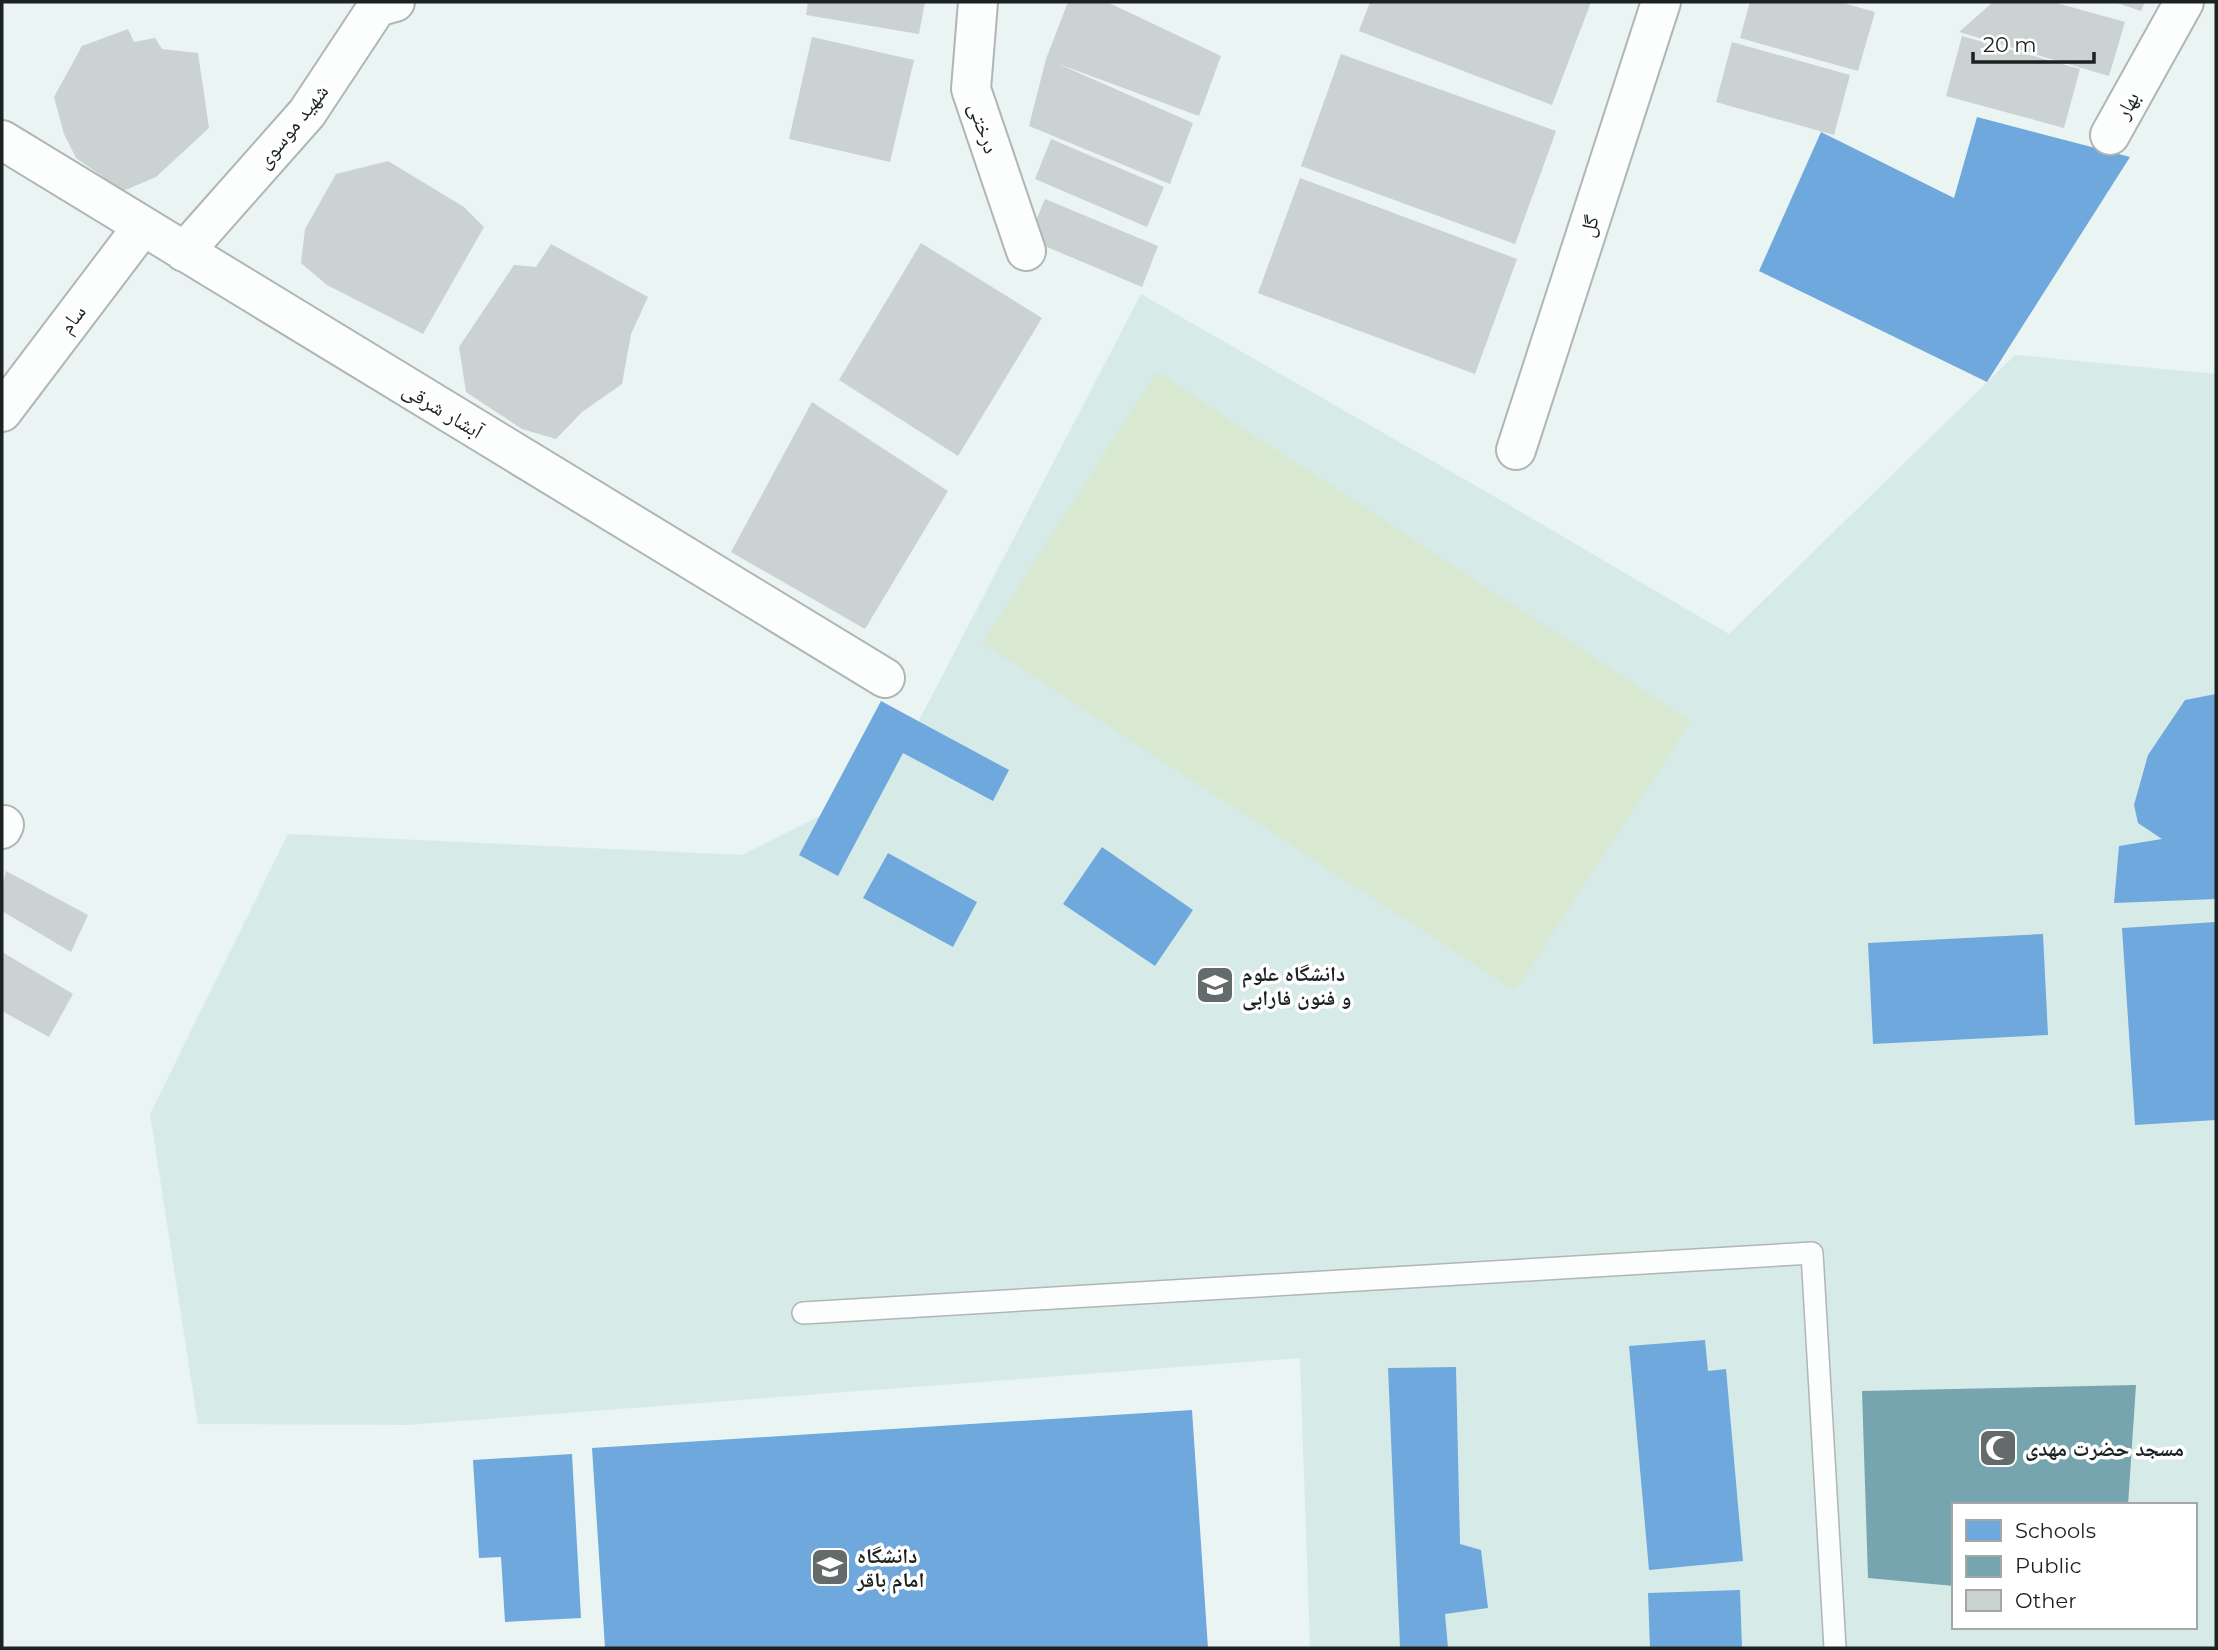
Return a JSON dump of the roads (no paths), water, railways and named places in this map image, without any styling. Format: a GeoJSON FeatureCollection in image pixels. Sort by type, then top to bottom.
{"type":"FeatureCollection","features":[{"type":"Feature","properties":{"kind":"street","name":"شهید موسوی"},"geometry":{"type":"LineString","coordinates":[[184,252],[307,113],[377,7],[396,2]]}},
{"type":"Feature","properties":{"kind":"street","name":"درختی"},"geometry":{"type":"LineString","coordinates":[[978,2],[971,89],[1026,251]]}},
{"type":"Feature","properties":{"kind":"street","name":"گل"},"geometry":{"type":"LineString","coordinates":[[1516,450],[1661,2]]}},
{"type":"Feature","properties":{"kind":"street","name":"بهار"},"geometry":{"type":"LineString","coordinates":[[2110,135],[2183,2]]}},
{"type":"Feature","properties":{"kind":"street","name":"آبشار شرقی"},"geometry":{"type":"LineString","coordinates":[[2,141],[885,678]]}},
{"type":"Feature","properties":{"kind":"street","name":"سام"},"geometry":{"type":"LineString","coordinates":[[2,412],[143,226]]}},
{"type":"Feature","properties":{"kind":"lane"},"geometry":{"type":"LineString","coordinates":[[803,1313],[1812,1253],[1835,1648]]}},
{"type":"Feature","properties":{"kind":"place","name":"دانشگاه علوم و فنون فارابی"},"geometry":{"type":"Point","coordinates":[1215,985]}},
{"type":"Feature","properties":{"kind":"place","name":"مسجد حضرت مهدی"},"geometry":{"type":"Point","coordinates":[1998,1448]}},
{"type":"Feature","properties":{"kind":"place","name":"دانشگاه امام باقر"},"geometry":{"type":"Point","coordinates":[830,1567]}}]}
